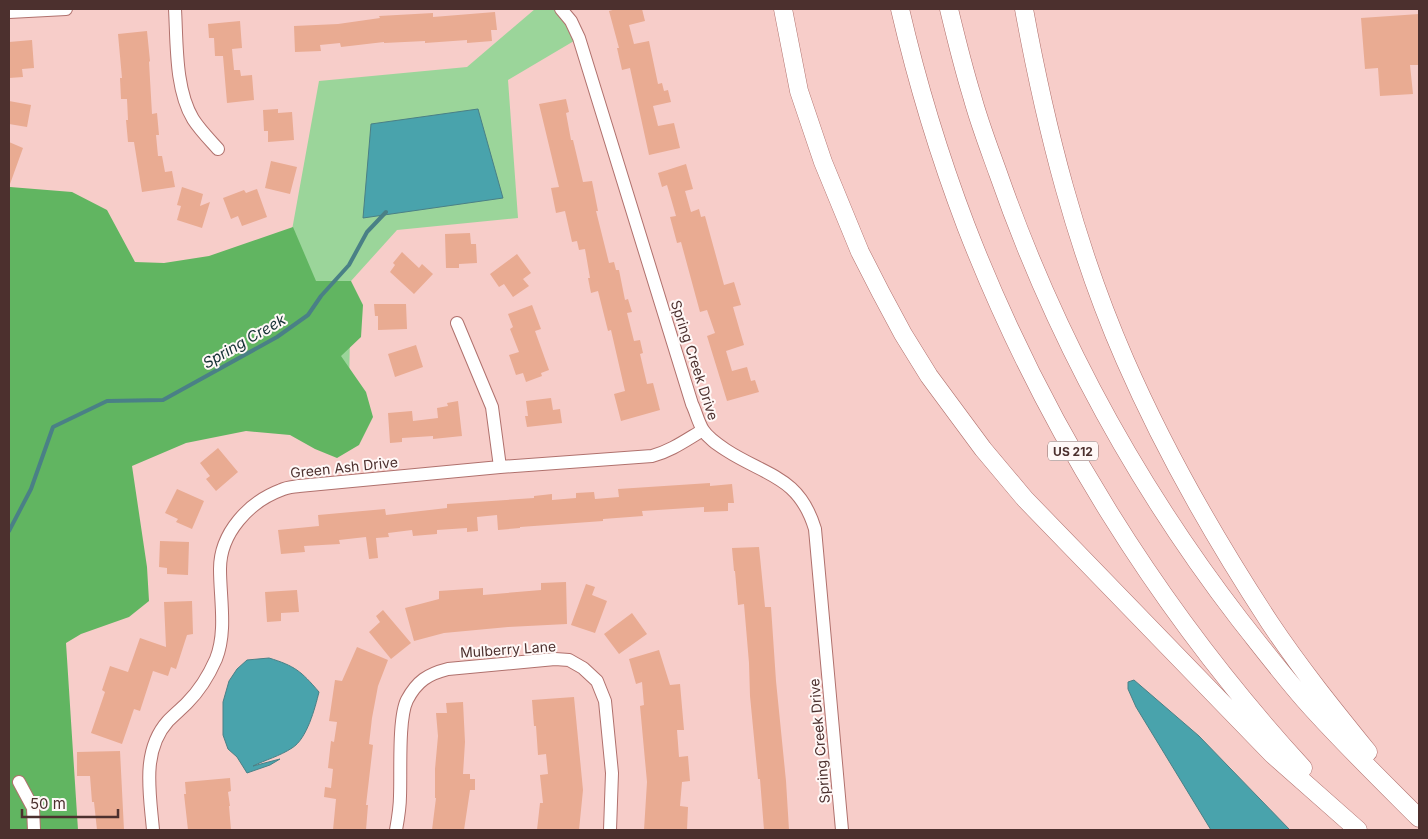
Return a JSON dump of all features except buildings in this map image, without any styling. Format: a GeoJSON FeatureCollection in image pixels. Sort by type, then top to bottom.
{"type":"FeatureCollection","features":[{"type":"Feature","properties":{"kind":"highway"},"geometry":{"type":"LineString","coordinates":[[784,9],[799,91],[822,162],[860,252],[903,334],[929,376],[956,414],[1025,499],[1272,754],[1359,830]]}},
{"type":"Feature","properties":{"kind":"highway","name":"US 212"},"geometry":{"type":"LineString","coordinates":[[900,9],[927,111],[966,225],[1011,333],[1068,443],[1126,541],[1198,642],[1274,736],[1359,830]]}},
{"type":"Feature","properties":{"kind":"highway","name":"US 212"},"geometry":{"type":"LineString","coordinates":[[948,9],[972,98],[1010,209],[1055,316],[1108,420],[1201,568],[1271,660],[1348,747],[1414,812]]}},
{"type":"Feature","properties":{"kind":"highway"},"geometry":{"type":"LineString","coordinates":[[1024,9],[1045,115],[1070,210],[1108,319],[1124,360],[1146,407],[1195,503],[1271,624],[1323,696],[1414,812]]}},
{"type":"Feature","properties":{"kind":"street"},"geometry":{"type":"LineString","coordinates":[[9,12],[66,9]]}},
{"type":"Feature","properties":{"kind":"street"},"geometry":{"type":"LineString","coordinates":[[175,9],[182,94],[194,120],[218,150]]}},
{"type":"Feature","properties":{"kind":"street","name":"Spring Creek Drive"},"geometry":{"type":"LineString","coordinates":[[561,9],[571,21],[579,38],[692,404],[703,430],[714,443],[788,485],[800,498],[810,514],[815,530],[842,830]]}},
{"type":"Feature","properties":{"kind":"street"},"geometry":{"type":"LineString","coordinates":[[457,323],[492,407],[500,467]]}},
{"type":"Feature","properties":{"kind":"street","name":"Green Ash Drive"},"geometry":{"type":"LineString","coordinates":[[154,830],[149,773],[153,748],[166,723],[188,702],[206,680],[217,658],[222,637],[220,567],[223,549],[229,534],[239,518],[250,508],[267,496],[283,489],[299,486],[500,467],[652,456],[674,448],[703,430]]}},
{"type":"Feature","properties":{"kind":"street","name":"Mulberry Lane"},"geometry":{"type":"LineString","coordinates":[[396,830],[400,798],[402,722],[406,701],[419,682],[434,672],[448,669],[554,659],[569,660],[583,668],[597,681],[606,701],[612,773],[610,830]]}},
{"type":"Feature","properties":{"kind":"street"},"geometry":{"type":"LineString","coordinates":[[19,782],[33,808],[34,830]]}},
{"type":"Feature","properties":{"kind":"green space"},"geometry":{"type":"Polygon","coordinates":[[[535,9],[556,9],[579,38],[508,80],[518,218],[397,230],[351,281],[348,440],[288,252],[319,81],[467,67],[535,9]]]}},
{"type":"Feature","properties":{"kind":"green space"},"geometry":{"type":"Polygon","coordinates":[[[10,187],[72,192],[107,210],[135,262],[164,263],[209,256],[293,227],[316,281],[351,281],[363,305],[361,337],[341,356],[366,392],[373,417],[359,445],[337,458],[315,449],[290,435],[246,431],[186,443],[132,466],[147,567],[149,601],[129,617],[81,634],[66,643],[78,830],[9,830],[10,187]]]}},
{"type":"Feature","properties":{"kind":"water"},"geometry":{"type":"Polygon","coordinates":[[[478,109],[503,198],[363,218],[371,124],[478,109]]]}},
{"type":"Feature","properties":{"kind":"water"},"geometry":{"type":"Polygon","coordinates":[[[269,658],[297,670],[319,692],[310,723],[297,744],[283,753],[253,766],[280,759],[270,765],[247,773],[237,757],[228,749],[223,735],[223,702],[229,681],[237,669],[247,660],[269,658]]]}},
{"type":"Feature","properties":{"kind":"water"},"geometry":{"type":"Polygon","coordinates":[[[1134,680],[1199,736],[1290,830],[1211,830],[1136,707],[1128,689],[1128,682],[1134,680]]]}},
{"type":"Feature","properties":{"kind":"waterway","name":"Spring Creek"},"geometry":{"type":"LineString","coordinates":[[9,531],[31,489],[53,427],[107,401],[163,400],[277,337],[308,315],[321,296],[349,265],[367,232],[386,212]]}}]}
